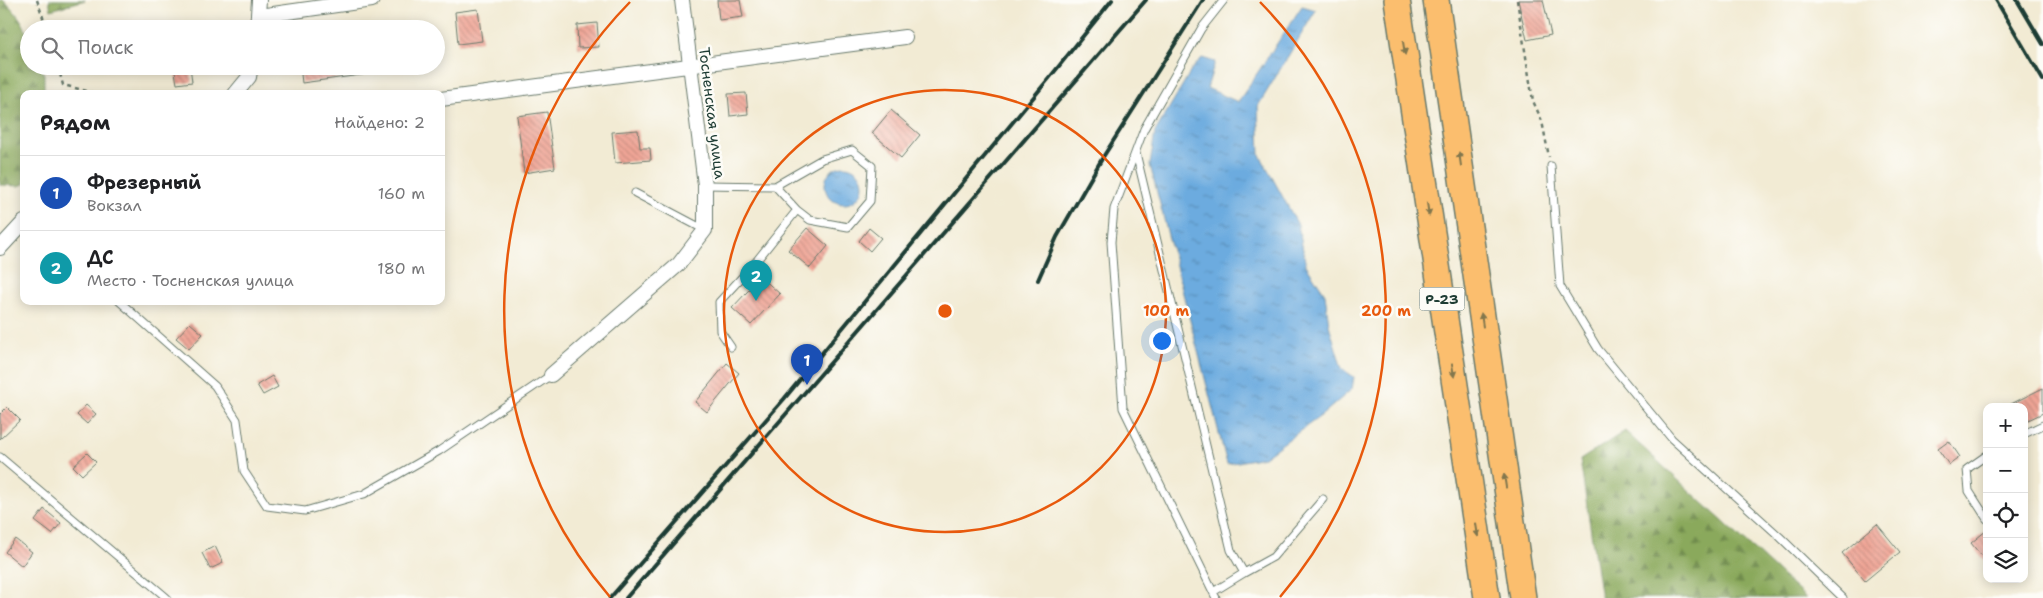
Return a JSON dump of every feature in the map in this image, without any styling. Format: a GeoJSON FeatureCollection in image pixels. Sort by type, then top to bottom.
{"type":"FeatureCollection","features":[{"type":"Feature","properties":{"kind":"highway","name":"Р-23"},"geometry":{"type":"LineString","coordinates":[[1397,0],[1487,598]]}},
{"type":"Feature","properties":{"kind":"highway","name":"Р-23"},"geometry":{"type":"LineString","coordinates":[[1436,0],[1523,598]]}},
{"type":"Feature","properties":{"kind":"street"},"geometry":{"type":"LineString","coordinates":[[258,20],[259,0]]}},
{"type":"Feature","properties":{"kind":"street"},"geometry":{"type":"LineString","coordinates":[[268,20],[372,0]]}},
{"type":"Feature","properties":{"kind":"street","name":"Тосненская улица"},"geometry":{"type":"LineString","coordinates":[[682,0],[706,185],[705,230]]}},
{"type":"Feature","properties":{"kind":"street"},"geometry":{"type":"LineString","coordinates":[[445,98],[905,37]]}},
{"type":"Feature","properties":{"kind":"street"},"geometry":{"type":"LineString","coordinates":[[238,90],[248,75]]}},
{"type":"Feature","properties":{"kind":"street"},"geometry":{"type":"LineString","coordinates":[[0,248],[20,226]]}},
{"type":"Feature","properties":{"kind":"street"},"geometry":{"type":"LineString","coordinates":[[551,375],[679,264],[705,230]]}},
{"type":"Feature","properties":{"kind":"lane"},"geometry":{"type":"LineString","coordinates":[[1224,0],[1201,29],[1144,129],[1114,209],[1111,242],[1123,408],[1215,595],[1244,573],[1273,557],[1323,499]]}},
{"type":"Feature","properties":{"kind":"lane"},"geometry":{"type":"LineString","coordinates":[[248,90],[250,75]]}},
{"type":"Feature","properties":{"kind":"lane"},"geometry":{"type":"LineString","coordinates":[[706,185],[775,186],[822,159],[852,150],[872,166],[870,201],[848,227],[810,220],[797,210],[775,186]]}},
{"type":"Feature","properties":{"kind":"lane"},"geometry":{"type":"LineString","coordinates":[[1136,152],[1231,550],[1244,573]]}},
{"type":"Feature","properties":{"kind":"lane"},"geometry":{"type":"LineString","coordinates":[[1550,166],[1560,286],[1598,349],[1672,439],[1780,537],[1843,598]]}},
{"type":"Feature","properties":{"kind":"lane"},"geometry":{"type":"LineString","coordinates":[[635,193],[705,230]]}},
{"type":"Feature","properties":{"kind":"lane"},"geometry":{"type":"LineString","coordinates":[[731,347],[720,331],[718,302],[754,264],[797,210]]}},
{"type":"Feature","properties":{"kind":"lane"},"geometry":{"type":"LineString","coordinates":[[124,305],[215,386],[237,420],[244,471],[267,506],[305,511],[364,494],[439,451],[551,375]]}},
{"type":"Feature","properties":{"kind":"lane"},"geometry":{"type":"LineString","coordinates":[[2028,432],[2043,425]]}},
{"type":"Feature","properties":{"kind":"lane"},"geometry":{"type":"LineString","coordinates":[[0,457],[167,598]]}},
{"type":"Feature","properties":{"kind":"lane"},"geometry":{"type":"LineString","coordinates":[[1983,458],[1967,469],[1969,491],[1983,514]]}},
{"type":"Feature","properties":{"kind":"path"},"geometry":{"type":"LineString","coordinates":[[37,0],[44,20]]}},
{"type":"Feature","properties":{"kind":"path"},"geometry":{"type":"LineString","coordinates":[[1517,0],[1533,101],[1542,121],[1550,166]]}},
{"type":"Feature","properties":{"kind":"path"},"geometry":{"type":"LineString","coordinates":[[60,75],[63,85],[83,90]]}},
{"type":"Feature","properties":{"kind":"green space"},"geometry":{"type":"Polygon","coordinates":[[[0,0],[4,0],[20,20],[20,75],[44,75],[44,90],[20,90],[20,186],[0,185],[0,0]]]}},
{"type":"Feature","properties":{"kind":"green space"},"geometry":{"type":"Polygon","coordinates":[[[49,0],[85,0],[51,10],[49,0]]]}},
{"type":"Feature","properties":{"kind":"green space"},"geometry":{"type":"Polygon","coordinates":[[[1625,431],[1806,598],[1601,598],[1580,460],[1625,431]]]}},
{"type":"Feature","properties":{"kind":"water"},"geometry":{"type":"Polygon","coordinates":[[[1302,6],[1316,10],[1258,106],[1260,155],[1298,225],[1306,265],[1325,294],[1329,325],[1342,369],[1354,377],[1352,389],[1322,415],[1264,457],[1227,464],[1150,165],[1155,132],[1192,69],[1202,58],[1215,62],[1207,88],[1238,102],[1302,6]]]}},
{"type":"Feature","properties":{"kind":"water"},"geometry":{"type":"Polygon","coordinates":[[[844,166],[851,167],[857,172],[862,178],[862,192],[857,198],[851,203],[844,204],[837,203],[831,198],[826,192],[825,185],[826,178],[831,172],[837,167],[844,166]]]}},
{"type":"Feature","properties":{"kind":"building"},"geometry":{"type":"Polygon","coordinates":[[[717,0],[740,0],[743,17],[719,20],[717,0]]]}},
{"type":"Feature","properties":{"kind":"building"},"geometry":{"type":"Polygon","coordinates":[[[1518,0],[1543,0],[1551,35],[1527,40],[1518,0]]]}},
{"type":"Feature","properties":{"kind":"building"},"geometry":{"type":"Polygon","coordinates":[[[478,9],[482,41],[458,44],[455,12],[478,9]]]}},
{"type":"Feature","properties":{"kind":"building"},"geometry":{"type":"Polygon","coordinates":[[[597,23],[599,47],[578,48],[577,25],[597,23]]]}},
{"type":"Feature","properties":{"kind":"building"},"geometry":{"type":"Polygon","coordinates":[[[176,75],[191,75],[192,82],[177,84],[176,75]]]}},
{"type":"Feature","properties":{"kind":"building"},"geometry":{"type":"Polygon","coordinates":[[[301,75],[361,75],[302,83],[301,75]]]}},
{"type":"Feature","properties":{"kind":"building"},"geometry":{"type":"Polygon","coordinates":[[[746,93],[748,114],[730,116],[728,94],[746,93]]]}},
{"type":"Feature","properties":{"kind":"building"},"geometry":{"type":"Polygon","coordinates":[[[891,110],[920,135],[901,158],[872,133],[891,110]]]}},
{"type":"Feature","properties":{"kind":"building"},"geometry":{"type":"Polygon","coordinates":[[[547,112],[555,168],[524,173],[517,116],[547,112]]]}},
{"type":"Feature","properties":{"kind":"building"},"geometry":{"type":"Polygon","coordinates":[[[638,130],[640,148],[650,148],[651,160],[615,163],[612,132],[638,130]]]}},
{"type":"Feature","properties":{"kind":"building"},"geometry":{"type":"Polygon","coordinates":[[[807,228],[828,246],[810,268],[788,250],[807,228]]]}},
{"type":"Feature","properties":{"kind":"building"},"geometry":{"type":"Polygon","coordinates":[[[869,228],[881,238],[870,251],[859,241],[869,228]]]}},
{"type":"Feature","properties":{"kind":"building"},"geometry":{"type":"Polygon","coordinates":[[[761,277],[780,294],[751,325],[732,308],[761,277]]]}},
{"type":"Feature","properties":{"kind":"building"},"geometry":{"type":"Polygon","coordinates":[[[190,323],[203,334],[189,349],[176,338],[190,323]]]}},
{"type":"Feature","properties":{"kind":"building"},"geometry":{"type":"Polygon","coordinates":[[[727,363],[739,373],[707,412],[695,402],[727,363]]]}},
{"type":"Feature","properties":{"kind":"building"},"geometry":{"type":"Polygon","coordinates":[[[272,376],[278,387],[263,395],[257,385],[272,376]]]}},
{"type":"Feature","properties":{"kind":"building"},"geometry":{"type":"Polygon","coordinates":[[[2043,388],[2043,413],[2028,420],[2028,403],[2013,403],[2043,388]]]}},
{"type":"Feature","properties":{"kind":"building"},"geometry":{"type":"Polygon","coordinates":[[[86,405],[96,414],[87,424],[77,415],[86,405]]]}},
{"type":"Feature","properties":{"kind":"building"},"geometry":{"type":"Polygon","coordinates":[[[7,407],[20,420],[0,439],[0,414],[7,407]]]}},
{"type":"Feature","properties":{"kind":"building"},"geometry":{"type":"Polygon","coordinates":[[[1949,441],[1960,457],[1949,465],[1938,449],[1949,441]]]}},
{"type":"Feature","properties":{"kind":"building"},"geometry":{"type":"Polygon","coordinates":[[[87,453],[96,462],[82,475],[73,466],[87,453]]]}},
{"type":"Feature","properties":{"kind":"building"},"geometry":{"type":"Polygon","coordinates":[[[44,509],[61,523],[52,534],[35,521],[44,509]]]}},
{"type":"Feature","properties":{"kind":"building"},"geometry":{"type":"Polygon","coordinates":[[[1877,524],[1900,552],[1865,581],[1842,553],[1877,524]]]}},
{"type":"Feature","properties":{"kind":"building"},"geometry":{"type":"Polygon","coordinates":[[[1983,533],[1983,558],[1971,543],[1983,533]]]}},
{"type":"Feature","properties":{"kind":"building"},"geometry":{"type":"Polygon","coordinates":[[[15,539],[32,552],[22,566],[5,552],[15,539]]]}},
{"type":"Feature","properties":{"kind":"building"},"geometry":{"type":"Polygon","coordinates":[[[215,546],[223,563],[210,569],[202,553],[215,546]]]}},
{"type":"Feature","properties":{"kind":"railway"},"geometry":{"type":"LineString","coordinates":[[610,598],[784,399],[1112,0]]}},
{"type":"Feature","properties":{"kind":"railway"},"geometry":{"type":"LineString","coordinates":[[626,598],[1146,0]]}},
{"type":"Feature","properties":{"kind":"railway"},"geometry":{"type":"LineString","coordinates":[[1038,280],[1057,237],[1103,157],[1203,0]]}},
{"type":"Feature","properties":{"kind":"railway"},"geometry":{"type":"LineString","coordinates":[[1996,0],[2043,80]]}},
{"type":"Feature","properties":{"kind":"railway"},"geometry":{"type":"LineString","coordinates":[[2017,0],[2043,44]]}},
{"type":"Feature","properties":{"kind":"place","name":"ДС"},"geometry":{"type":"Point","coordinates":[756,301]}},
{"type":"Feature","properties":{"kind":"place","name":"Фрезерный"},"geometry":{"type":"Point","coordinates":[807,385]}}]}
